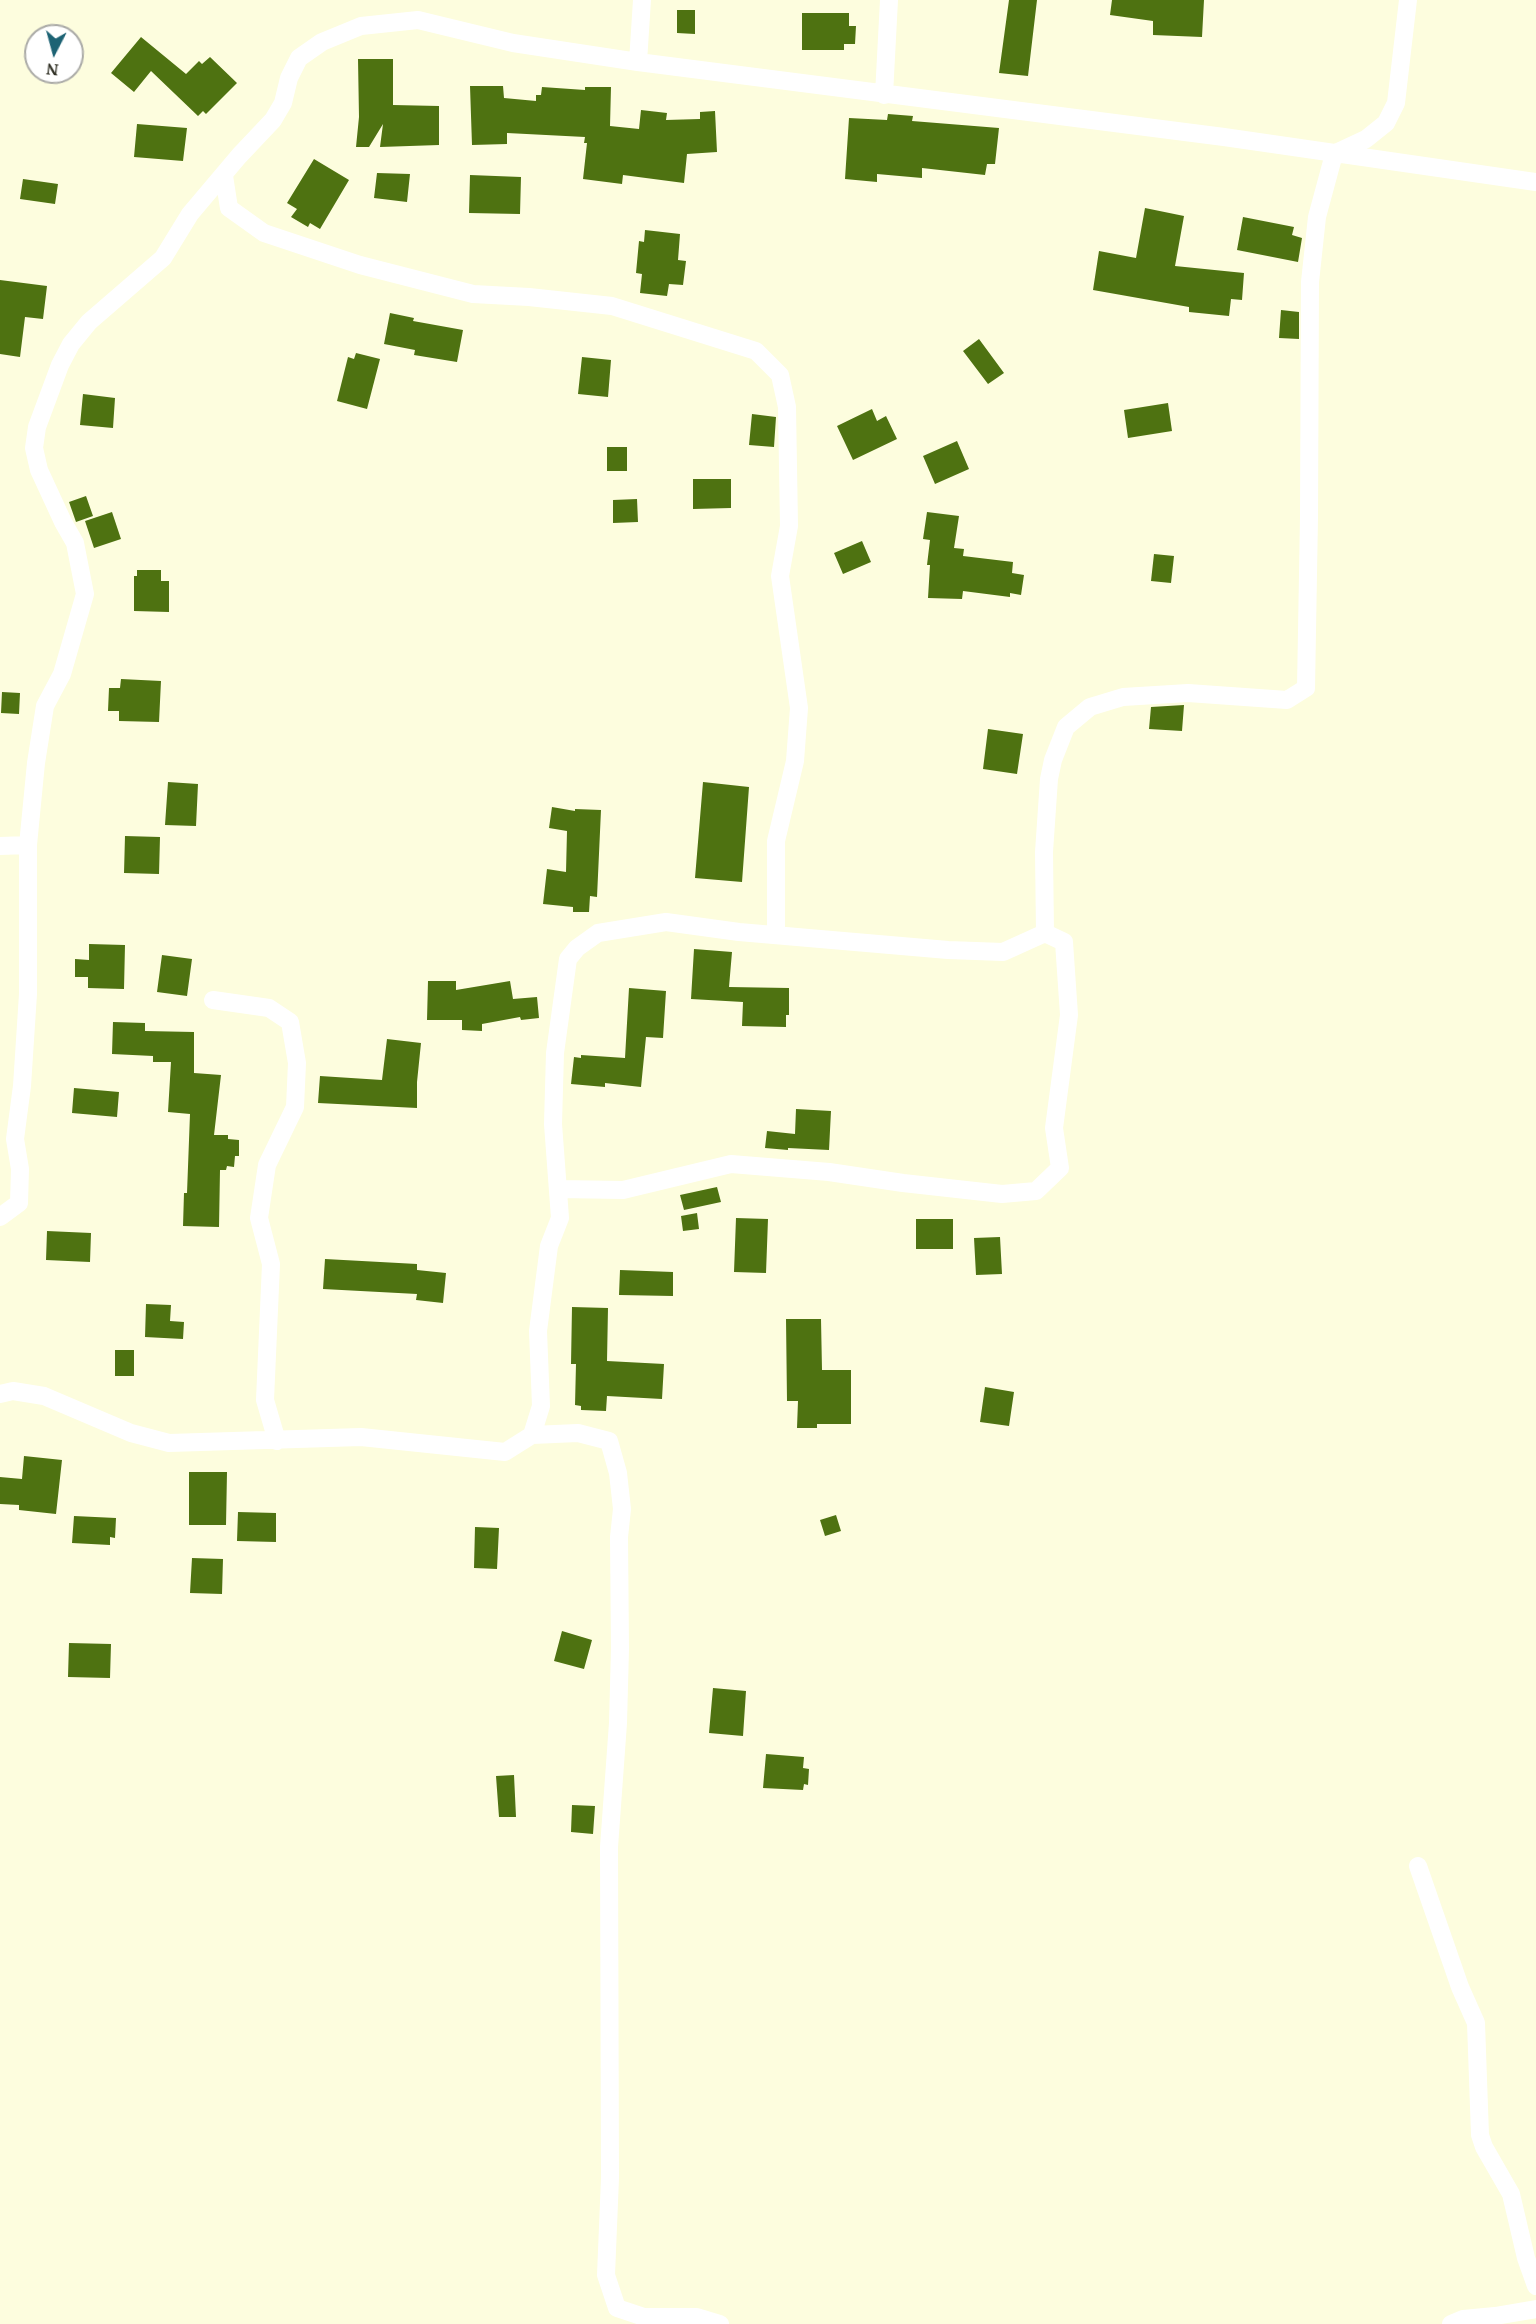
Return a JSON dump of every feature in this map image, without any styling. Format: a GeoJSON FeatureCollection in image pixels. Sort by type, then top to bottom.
{"type":"FeatureCollection","features":[{"type":"Feature","properties":{"kind":"street"},"geometry":{"type":"LineString","coordinates":[[638,62],[642,0]]}},
{"type":"Feature","properties":{"kind":"street"},"geometry":{"type":"LineString","coordinates":[[884,95],[889,0]]}},
{"type":"Feature","properties":{"kind":"street"},"geometry":{"type":"LineString","coordinates":[[1045,933],[1044,852],[1049,779],[1053,760],[1066,727],[1090,707],[1123,697],[1188,693],[1287,700],[1306,688],[1310,505],[1310,282],[1317,217],[1334,154],[1366,139],[1386,123],[1396,103],[1408,0]]}},
{"type":"Feature","properties":{"kind":"street"},"geometry":{"type":"LineString","coordinates":[[0,1217],[19,1203],[21,1169],[15,1139],[22,1086],[28,993],[28,845],[36,763],[45,706],[62,674],[85,594],[75,543],[39,470],[34,448],[37,427],[60,365],[71,344],[88,322],[163,258],[190,214],[273,120],[283,103],[289,78],[299,58],[322,42],[361,26],[418,20],[513,42],[638,62],[1224,137],[1536,182]]}},
{"type":"Feature","properties":{"kind":"street"},"geometry":{"type":"LineString","coordinates":[[224,176],[229,207],[264,233],[360,265],[473,294],[529,297],[612,306],[756,351],[780,375],[787,407],[789,526],[780,576],[799,708],[795,761],[776,841],[776,935]]}},
{"type":"Feature","properties":{"kind":"street"},"geometry":{"type":"LineString","coordinates":[[0,846],[28,845]]}},
{"type":"Feature","properties":{"kind":"street"},"geometry":{"type":"LineString","coordinates":[[532,1435],[541,1406],[538,1331],[549,1246],[560,1218],[553,1124],[555,1053],[568,959],[577,948],[598,933],[666,922],[776,935],[948,950],[1003,952],[1045,933],[1064,942],[1068,974],[1069,1015],[1054,1128],[1060,1168],[1036,1191],[1002,1194],[829,1172],[731,1164],[623,1190],[558,1189]]}},
{"type":"Feature","properties":{"kind":"street"},"geometry":{"type":"LineString","coordinates":[[213,1000],[269,1008],[290,1022],[297,1062],[295,1107],[267,1165],[259,1218],[272,1264],[265,1400],[277,1440]]}},
{"type":"Feature","properties":{"kind":"street"},"geometry":{"type":"LineString","coordinates":[[0,1394],[13,1391],[44,1396],[131,1433],[169,1443],[361,1437],[505,1452],[532,1435],[578,1432],[609,1441],[616,1458],[621,1500],[618,1723],[609,1847],[610,2178],[606,2275],[617,2308],[644,2317],[697,2317],[720,2324]]}},
{"type":"Feature","properties":{"kind":"street"},"geometry":{"type":"LineString","coordinates":[[1418,1866],[1460,1988],[1476,2023],[1480,2135],[1484,2147],[1511,2194],[1526,2258],[1536,2286]]}},
{"type":"Feature","properties":{"kind":"street"},"geometry":{"type":"LineString","coordinates":[[1451,2324],[1462,2319],[1536,2309]]}},
{"type":"Feature","properties":{"kind":"building"},"geometry":{"type":"Polygon","coordinates":[[[1009,0],[1037,0],[1028,76],[999,73],[1009,0]]]}},
{"type":"Feature","properties":{"kind":"building"},"geometry":{"type":"Polygon","coordinates":[[[1112,0],[1204,0],[1202,37],[1153,35],[1153,21],[1110,15],[1112,0]]]}},
{"type":"Feature","properties":{"kind":"building"},"geometry":{"type":"Polygon","coordinates":[[[677,10],[695,10],[695,34],[677,33],[677,10]]]}},
{"type":"Feature","properties":{"kind":"building"},"geometry":{"type":"Polygon","coordinates":[[[802,13],[849,13],[849,26],[856,26],[855,44],[844,44],[844,50],[802,50],[802,13]]]}},
{"type":"Feature","properties":{"kind":"building"},"geometry":{"type":"Polygon","coordinates":[[[141,37],[186,74],[199,61],[202,64],[210,57],[237,83],[206,114],[203,111],[198,116],[151,71],[134,92],[111,73],[141,37]]]}},
{"type":"Feature","properties":{"kind":"building"},"geometry":{"type":"Polygon","coordinates":[[[358,59],[393,59],[393,105],[439,106],[439,145],[380,147],[383,124],[369,147],[356,147],[359,117],[358,59]]]}},
{"type":"Feature","properties":{"kind":"building"},"geometry":{"type":"Polygon","coordinates":[[[470,86],[503,86],[504,98],[536,101],[536,95],[541,95],[542,87],[585,90],[585,87],[611,87],[610,126],[639,129],[641,110],[667,113],[666,120],[700,119],[700,112],[715,111],[717,152],[687,154],[684,183],[623,175],[622,184],[583,179],[587,143],[584,143],[585,137],[507,133],[507,144],[472,145],[470,86]]]}},
{"type":"Feature","properties":{"kind":"building"},"geometry":{"type":"Polygon","coordinates":[[[888,114],[913,116],[912,121],[999,128],[995,164],[987,164],[985,175],[922,168],[922,178],[877,174],[877,182],[845,179],[849,118],[887,120],[888,114]]]}},
{"type":"Feature","properties":{"kind":"building"},"geometry":{"type":"Polygon","coordinates":[[[137,124],[187,128],[183,161],[134,157],[137,124]]]}},
{"type":"Feature","properties":{"kind":"building"},"geometry":{"type":"Polygon","coordinates":[[[314,159],[349,180],[320,229],[310,223],[308,227],[291,217],[297,209],[287,203],[314,159]]]}},
{"type":"Feature","properties":{"kind":"building"},"geometry":{"type":"Polygon","coordinates":[[[377,173],[410,174],[407,202],[374,198],[377,173]]]}},
{"type":"Feature","properties":{"kind":"building"},"geometry":{"type":"Polygon","coordinates":[[[470,175],[521,177],[520,214],[469,213],[470,175]]]}},
{"type":"Feature","properties":{"kind":"building"},"geometry":{"type":"Polygon","coordinates":[[[23,179],[58,184],[55,204],[20,199],[23,179]]]}},
{"type":"Feature","properties":{"kind":"building"},"geometry":{"type":"Polygon","coordinates":[[[1145,208],[1184,216],[1175,266],[1244,273],[1242,300],[1231,299],[1229,316],[1189,312],[1189,307],[1093,290],[1099,251],[1136,258],[1145,208]]]}},
{"type":"Feature","properties":{"kind":"building"},"geometry":{"type":"Polygon","coordinates":[[[1243,217],[1294,227],[1292,235],[1302,238],[1298,262],[1237,250],[1243,217]]]}},
{"type":"Feature","properties":{"kind":"building"},"geometry":{"type":"Polygon","coordinates":[[[645,230],[680,234],[678,260],[686,261],[683,285],[669,284],[667,296],[640,293],[642,274],[636,273],[639,241],[644,242],[645,230]]]}},
{"type":"Feature","properties":{"kind":"building"},"geometry":{"type":"Polygon","coordinates":[[[0,280],[47,286],[43,319],[25,317],[20,357],[0,354],[0,280]]]}},
{"type":"Feature","properties":{"kind":"building"},"geometry":{"type":"Polygon","coordinates":[[[1281,310],[1299,312],[1299,339],[1279,338],[1281,310]]]}},
{"type":"Feature","properties":{"kind":"building"},"geometry":{"type":"Polygon","coordinates":[[[390,313],[414,318],[413,321],[463,330],[457,362],[414,355],[415,350],[384,344],[390,313]]]}},
{"type":"Feature","properties":{"kind":"building"},"geometry":{"type":"Polygon","coordinates":[[[979,339],[1004,373],[988,384],[963,351],[979,339]]]}},
{"type":"Feature","properties":{"kind":"building"},"geometry":{"type":"Polygon","coordinates":[[[356,353],[380,359],[367,409],[337,401],[348,357],[354,359],[356,353]]]}},
{"type":"Feature","properties":{"kind":"building"},"geometry":{"type":"Polygon","coordinates":[[[582,357],[611,360],[608,397],[578,394],[582,357]]]}},
{"type":"Feature","properties":{"kind":"building"},"geometry":{"type":"Polygon","coordinates":[[[83,394],[115,398],[113,428],[80,425],[83,394]]]}},
{"type":"Feature","properties":{"kind":"building"},"geometry":{"type":"Polygon","coordinates":[[[1168,403],[1172,431],[1128,438],[1124,410],[1168,403]]]}},
{"type":"Feature","properties":{"kind":"building"},"geometry":{"type":"Polygon","coordinates":[[[872,409],[877,421],[886,416],[897,439],[853,460],[837,426],[872,409]]]}},
{"type":"Feature","properties":{"kind":"building"},"geometry":{"type":"Polygon","coordinates":[[[752,414],[776,417],[774,447],[749,445],[752,414]]]}},
{"type":"Feature","properties":{"kind":"building"},"geometry":{"type":"Polygon","coordinates":[[[957,441],[969,469],[935,484],[923,456],[957,441]]]}},
{"type":"Feature","properties":{"kind":"building"},"geometry":{"type":"Polygon","coordinates":[[[607,447],[627,447],[627,471],[607,471],[607,447]]]}},
{"type":"Feature","properties":{"kind":"building"},"geometry":{"type":"Polygon","coordinates":[[[693,479],[731,479],[731,508],[693,509],[693,479]]]}},
{"type":"Feature","properties":{"kind":"building"},"geometry":{"type":"Polygon","coordinates":[[[86,496],[93,516],[76,522],[69,502],[86,496]]]}},
{"type":"Feature","properties":{"kind":"building"},"geometry":{"type":"Polygon","coordinates":[[[637,499],[638,522],[613,523],[613,500],[637,499]]]}},
{"type":"Feature","properties":{"kind":"building"},"geometry":{"type":"Polygon","coordinates":[[[112,512],[121,539],[94,548],[85,521],[112,512]]]}},
{"type":"Feature","properties":{"kind":"building"},"geometry":{"type":"Polygon","coordinates":[[[927,512],[959,516],[954,548],[964,549],[963,556],[1013,562],[1012,573],[1024,575],[1021,595],[1010,593],[1010,597],[963,591],[962,599],[928,598],[930,565],[927,565],[930,540],[923,539],[927,512]]]}},
{"type":"Feature","properties":{"kind":"building"},"geometry":{"type":"Polygon","coordinates":[[[862,541],[871,562],[843,574],[834,553],[862,541]]]}},
{"type":"Feature","properties":{"kind":"building"},"geometry":{"type":"Polygon","coordinates":[[[1154,554],[1174,556],[1171,583],[1151,581],[1154,554]]]}},
{"type":"Feature","properties":{"kind":"building"},"geometry":{"type":"Polygon","coordinates":[[[137,570],[161,570],[161,581],[169,581],[169,612],[134,611],[134,576],[137,576],[137,570]]]}},
{"type":"Feature","properties":{"kind":"building"},"geometry":{"type":"Polygon","coordinates":[[[121,679],[161,681],[159,722],[119,721],[119,711],[108,711],[109,688],[120,688],[121,679]]]}},
{"type":"Feature","properties":{"kind":"building"},"geometry":{"type":"Polygon","coordinates":[[[2,692],[20,693],[19,714],[1,713],[2,692]]]}},
{"type":"Feature","properties":{"kind":"building"},"geometry":{"type":"Polygon","coordinates":[[[1184,705],[1182,731],[1149,729],[1151,707],[1184,705]]]}},
{"type":"Feature","properties":{"kind":"building"},"geometry":{"type":"Polygon","coordinates":[[[988,729],[1023,734],[1017,774],[983,769],[988,729]]]}},
{"type":"Feature","properties":{"kind":"building"},"geometry":{"type":"Polygon","coordinates":[[[168,782],[198,784],[196,826],[165,825],[168,782]]]}},
{"type":"Feature","properties":{"kind":"building"},"geometry":{"type":"Polygon","coordinates":[[[703,782],[749,787],[742,882],[695,878],[703,782]]]}},
{"type":"Feature","properties":{"kind":"building"},"geometry":{"type":"Polygon","coordinates":[[[552,807],[575,811],[575,809],[601,810],[597,897],[590,896],[589,912],[573,912],[573,907],[543,904],[547,869],[566,872],[567,831],[549,828],[552,807]]]}},
{"type":"Feature","properties":{"kind":"building"},"geometry":{"type":"Polygon","coordinates":[[[125,836],[160,837],[159,874],[124,873],[125,836]]]}},
{"type":"Feature","properties":{"kind":"building"},"geometry":{"type":"Polygon","coordinates":[[[89,944],[125,945],[124,989],[88,988],[88,977],[75,977],[75,959],[89,960],[89,944]]]}},
{"type":"Feature","properties":{"kind":"building"},"geometry":{"type":"Polygon","coordinates":[[[694,949],[732,952],[729,987],[789,988],[789,1015],[786,1015],[786,1027],[742,1026],[743,1002],[691,999],[694,949]]]}},
{"type":"Feature","properties":{"kind":"building"},"geometry":{"type":"Polygon","coordinates":[[[162,955],[192,959],[187,996],[157,992],[162,955]]]}},
{"type":"Feature","properties":{"kind":"building"},"geometry":{"type":"Polygon","coordinates":[[[428,981],[456,981],[456,990],[510,981],[513,999],[537,997],[539,1018],[521,1020],[520,1017],[482,1024],[482,1031],[462,1030],[462,1020],[427,1020],[428,981]]]}},
{"type":"Feature","properties":{"kind":"building"},"geometry":{"type":"Polygon","coordinates":[[[629,988],[666,991],[663,1038],[646,1037],[641,1087],[605,1083],[605,1087],[571,1084],[574,1057],[581,1058],[581,1055],[625,1058],[629,988]]]}},
{"type":"Feature","properties":{"kind":"building"},"geometry":{"type":"Polygon","coordinates":[[[113,1022],[145,1023],[145,1031],[194,1032],[194,1073],[221,1075],[214,1135],[228,1135],[228,1139],[239,1140],[239,1156],[235,1156],[234,1167],[227,1166],[226,1170],[220,1170],[219,1227],[183,1226],[184,1193],[187,1193],[190,1114],[168,1112],[171,1062],[153,1062],[153,1056],[112,1054],[113,1022]]]}},
{"type":"Feature","properties":{"kind":"building"},"geometry":{"type":"Polygon","coordinates":[[[387,1039],[421,1043],[417,1108],[318,1103],[320,1076],[382,1080],[387,1039]]]}},
{"type":"Feature","properties":{"kind":"building"},"geometry":{"type":"Polygon","coordinates":[[[74,1088],[119,1092],[117,1117],[72,1113],[74,1088]]]}},
{"type":"Feature","properties":{"kind":"building"},"geometry":{"type":"Polygon","coordinates":[[[796,1109],[831,1111],[829,1150],[765,1148],[767,1131],[795,1134],[796,1109]]]}},
{"type":"Feature","properties":{"kind":"building"},"geometry":{"type":"Polygon","coordinates":[[[717,1187],[721,1202],[684,1210],[680,1195],[717,1187]]]}},
{"type":"Feature","properties":{"kind":"building"},"geometry":{"type":"Polygon","coordinates":[[[697,1213],[699,1229],[683,1231],[681,1216],[697,1213]]]}},
{"type":"Feature","properties":{"kind":"building"},"geometry":{"type":"Polygon","coordinates":[[[736,1218],[768,1219],[766,1273],[734,1272],[736,1218]]]}},
{"type":"Feature","properties":{"kind":"building"},"geometry":{"type":"Polygon","coordinates":[[[916,1219],[953,1219],[953,1249],[916,1249],[916,1219]]]}},
{"type":"Feature","properties":{"kind":"building"},"geometry":{"type":"Polygon","coordinates":[[[47,1231],[91,1233],[90,1262],[46,1260],[47,1231]]]}},
{"type":"Feature","properties":{"kind":"building"},"geometry":{"type":"Polygon","coordinates":[[[1000,1237],[1002,1274],[976,1275],[974,1238],[1000,1237]]]}},
{"type":"Feature","properties":{"kind":"building"},"geometry":{"type":"Polygon","coordinates":[[[325,1259],[417,1264],[417,1270],[446,1273],[443,1303],[416,1300],[417,1294],[323,1289],[325,1259]]]}},
{"type":"Feature","properties":{"kind":"building"},"geometry":{"type":"Polygon","coordinates":[[[620,1270],[673,1272],[673,1296],[619,1295],[620,1270]]]}},
{"type":"Feature","properties":{"kind":"building"},"geometry":{"type":"Polygon","coordinates":[[[146,1304],[171,1305],[170,1321],[184,1322],[183,1339],[145,1337],[146,1304]]]}},
{"type":"Feature","properties":{"kind":"building"},"geometry":{"type":"Polygon","coordinates":[[[572,1307],[608,1308],[607,1361],[664,1364],[662,1399],[607,1396],[606,1411],[581,1410],[581,1406],[575,1405],[576,1364],[571,1364],[572,1307]]]}},
{"type":"Feature","properties":{"kind":"building"},"geometry":{"type":"Polygon","coordinates":[[[786,1319],[821,1319],[822,1370],[851,1370],[851,1424],[817,1424],[817,1428],[797,1428],[798,1401],[787,1401],[786,1319]]]}},
{"type":"Feature","properties":{"kind":"building"},"geometry":{"type":"Polygon","coordinates":[[[115,1350],[134,1350],[134,1376],[115,1376],[115,1350]]]}},
{"type":"Feature","properties":{"kind":"building"},"geometry":{"type":"Polygon","coordinates":[[[985,1387],[1014,1392],[1009,1426],[980,1422],[985,1387]]]}},
{"type":"Feature","properties":{"kind":"building"},"geometry":{"type":"Polygon","coordinates":[[[24,1456],[62,1460],[56,1514],[19,1510],[19,1505],[0,1504],[0,1477],[22,1479],[24,1456]]]}},
{"type":"Feature","properties":{"kind":"building"},"geometry":{"type":"Polygon","coordinates":[[[189,1472],[227,1472],[226,1525],[189,1525],[189,1472]]]}},
{"type":"Feature","properties":{"kind":"building"},"geometry":{"type":"Polygon","coordinates":[[[238,1512],[276,1513],[276,1542],[237,1541],[238,1512]]]}},
{"type":"Feature","properties":{"kind":"building"},"geometry":{"type":"Polygon","coordinates":[[[836,1515],[841,1531],[825,1536],[820,1520],[836,1515]]]}},
{"type":"Feature","properties":{"kind":"building"},"geometry":{"type":"Polygon","coordinates":[[[74,1516],[116,1518],[115,1538],[110,1537],[110,1545],[72,1543],[74,1516]]]}},
{"type":"Feature","properties":{"kind":"building"},"geometry":{"type":"Polygon","coordinates":[[[475,1527],[499,1528],[497,1569],[474,1568],[475,1527]]]}},
{"type":"Feature","properties":{"kind":"building"},"geometry":{"type":"Polygon","coordinates":[[[192,1558],[223,1559],[222,1594],[190,1593],[192,1558]]]}},
{"type":"Feature","properties":{"kind":"building"},"geometry":{"type":"Polygon","coordinates":[[[562,1631],[592,1640],[584,1669],[554,1661],[562,1631]]]}},
{"type":"Feature","properties":{"kind":"building"},"geometry":{"type":"Polygon","coordinates":[[[69,1643],[111,1644],[110,1678],[68,1677],[69,1643]]]}},
{"type":"Feature","properties":{"kind":"building"},"geometry":{"type":"Polygon","coordinates":[[[713,1688],[746,1691],[743,1736],[709,1733],[713,1688]]]}},
{"type":"Feature","properties":{"kind":"building"},"geometry":{"type":"Polygon","coordinates":[[[766,1754],[804,1757],[803,1768],[809,1769],[808,1785],[804,1784],[803,1790],[763,1788],[766,1754]]]}},
{"type":"Feature","properties":{"kind":"building"},"geometry":{"type":"Polygon","coordinates":[[[514,1775],[516,1817],[499,1817],[496,1776],[514,1775]]]}},
{"type":"Feature","properties":{"kind":"building"},"geometry":{"type":"Polygon","coordinates":[[[572,1805],[595,1806],[593,1834],[571,1832],[572,1805]]]}}]}
